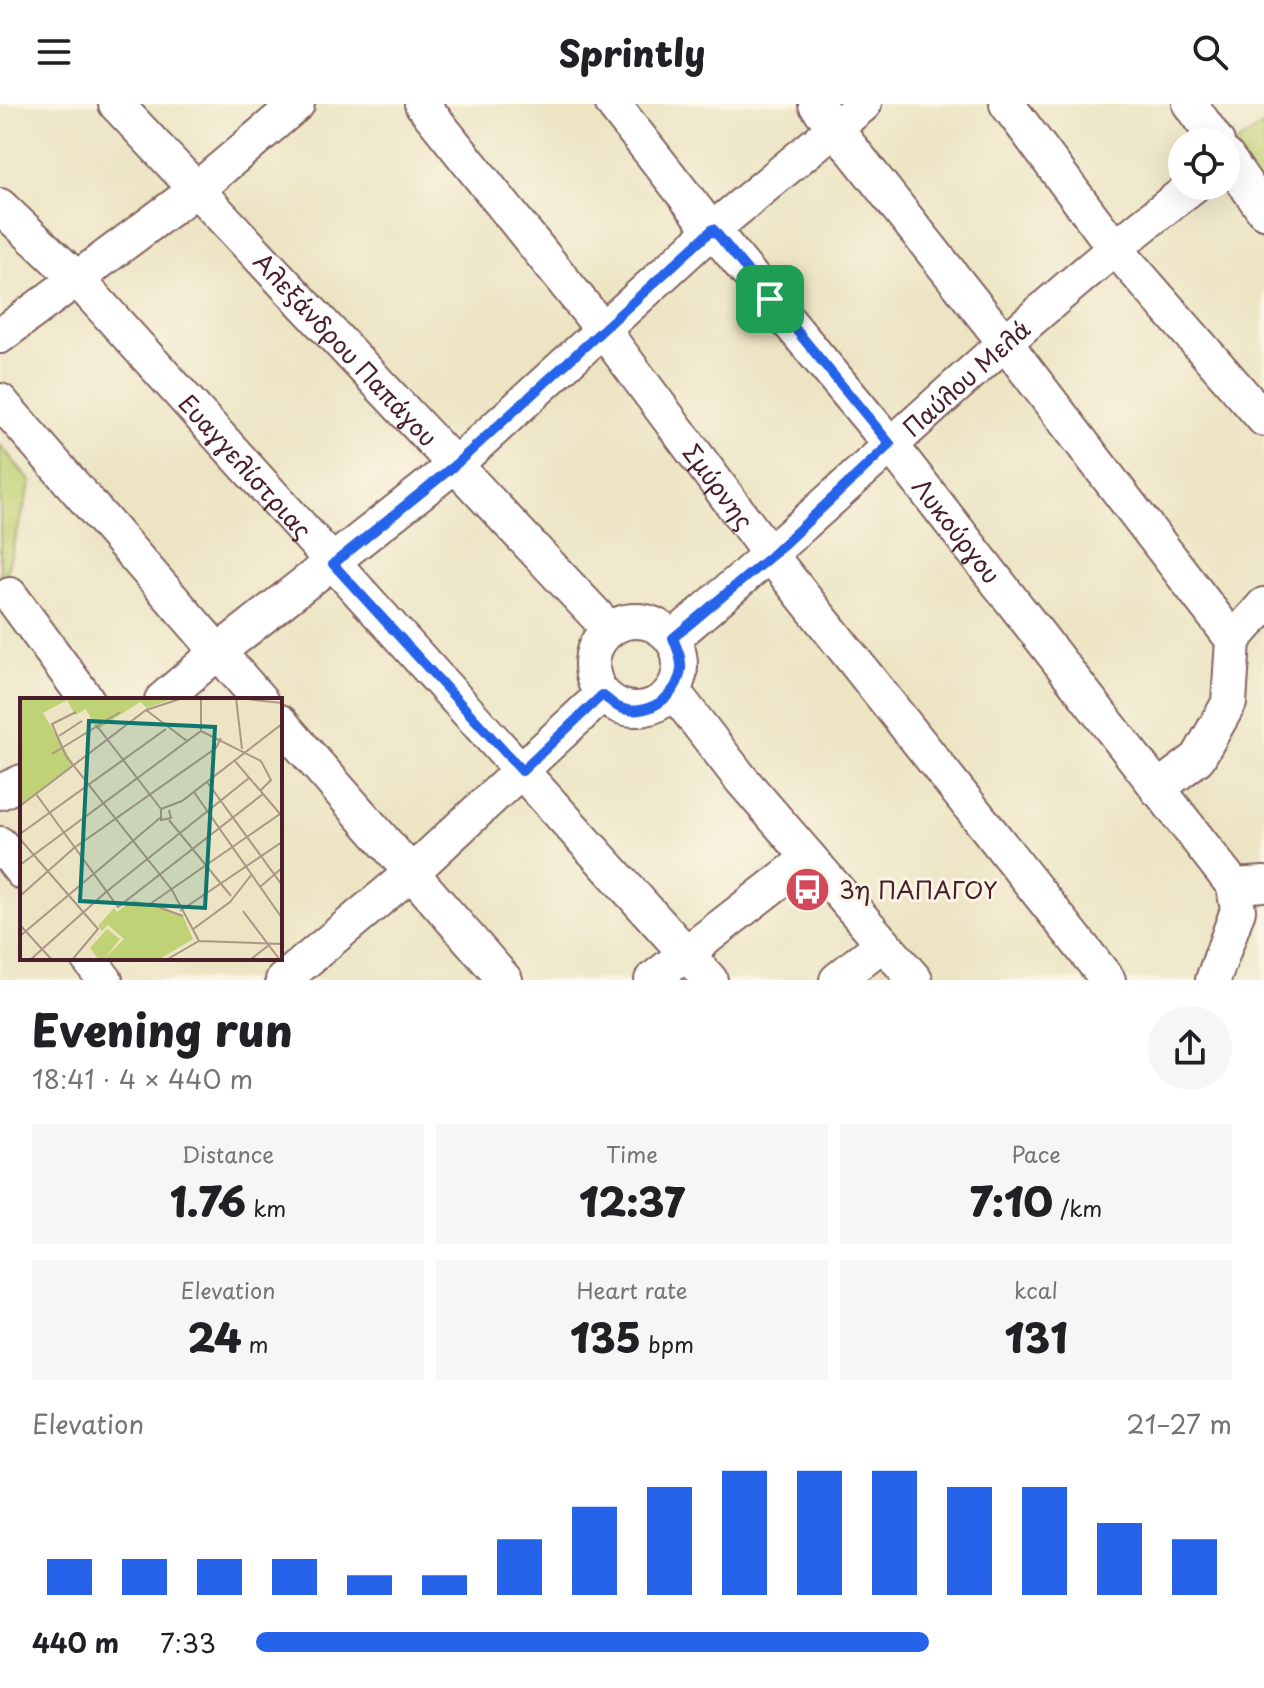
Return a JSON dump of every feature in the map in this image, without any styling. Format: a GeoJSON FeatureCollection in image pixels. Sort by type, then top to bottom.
{"type":"FeatureCollection","features":[{"type":"Feature","properties":{"kind":"street","name":"Αλεξάνδρου Παπάγου"},"geometry":{"type":"LineString","coordinates":[[116,104],[609,629]]}},
{"type":"Feature","properties":{"kind":"street"},"geometry":{"type":"LineString","coordinates":[[0,336],[197,189],[297,104]]}},
{"type":"Feature","properties":{"kind":"street","name":"Σμύρνης"},"geometry":{"type":"LineString","coordinates":[[422,104],[603,330],[771,556],[1108,980]]}},
{"type":"Feature","properties":{"kind":"street","name":"Λυκούργου"},"geometry":{"type":"LineString","coordinates":[[613,104],[890,444],[1157,789],[1249,885],[1213,980]]}},
{"type":"Feature","properties":{"kind":"street"},"geometry":{"type":"LineString","coordinates":[[164,698],[455,465],[713,229],[826,116],[864,104]]}},
{"type":"Feature","properties":{"kind":"street"},"geometry":{"type":"LineString","coordinates":[[1007,104],[1114,247],[1264,419]]}},
{"type":"Feature","properties":{"kind":"street"},"geometry":{"type":"LineString","coordinates":[[1190,104],[1206,128]]}},
{"type":"Feature","properties":{"kind":"street"},"geometry":{"type":"LineString","coordinates":[[826,116],[1233,640]]}},
{"type":"Feature","properties":{"kind":"street"},"geometry":{"type":"LineString","coordinates":[[1240,177],[1264,211]]}},
{"type":"Feature","properties":{"kind":"street","name":"Παύλου Μελά"},"geometry":{"type":"LineString","coordinates":[[673,638],[771,556],[890,444],[1114,247],[1175,200]]}},
{"type":"Feature","properties":{"kind":"street","name":"Ευαγγελίστριας"},"geometry":{"type":"LineString","coordinates":[[0,206],[77,279],[710,980]]}},
{"type":"Feature","properties":{"kind":"street"},"geometry":{"type":"LineString","coordinates":[[0,401],[258,698]]}},
{"type":"Feature","properties":{"kind":"street"},"geometry":{"type":"LineString","coordinates":[[0,627],[10,595],[86,698]]}},
{"type":"Feature","properties":{"kind":"street"},"geometry":{"type":"LineString","coordinates":[[1157,789],[1198,758],[1229,703],[1233,640],[1264,605]]}},
{"type":"Feature","properties":{"kind":"street"},"geometry":{"type":"LineString","coordinates":[[646,622],[673,638],[681,668],[673,691],[659,704],[639,710],[619,707],[602,695],[592,668],[593,653],[609,629],[621,623],[646,622]]}},
{"type":"Feature","properties":{"kind":"street"},"geometry":{"type":"LineString","coordinates":[[673,691],[741,779],[915,980]]}},
{"type":"Feature","properties":{"kind":"street"},"geometry":{"type":"LineString","coordinates":[[291,969],[411,873],[602,695]]}},
{"type":"Feature","properties":{"kind":"street"},"geometry":{"type":"LineString","coordinates":[[282,724],[505,980]]}},
{"type":"Feature","properties":{"kind":"street"},"geometry":{"type":"LineString","coordinates":[[0,792],[20,783]]}},
{"type":"Feature","properties":{"kind":"street"},"geometry":{"type":"LineString","coordinates":[[0,844],[20,869]]}},
{"type":"Feature","properties":{"kind":"street"},"geometry":{"type":"LineString","coordinates":[[652,980],[809,858]]}},
{"type":"Feature","properties":{"kind":"street"},"geometry":{"type":"LineString","coordinates":[[837,980],[883,943]]}},
{"type":"Feature","properties":{"kind":"street"},"geometry":{"type":"LineString","coordinates":[[90,960],[105,980]]}},
{"type":"Feature","properties":{"kind":"green space"},"geometry":{"type":"Polygon","coordinates":[[[1264,125],[1264,243],[1232,200],[1240,200],[1240,141],[1264,125]]]}},
{"type":"Feature","properties":{"kind":"green space"},"geometry":{"type":"Polygon","coordinates":[[[0,445],[31,482],[0,595],[0,445]]]}},
{"type":"Feature","properties":{"kind":"place","name":"3η ΠΑΠΑΓΟΥ"},"geometry":{"type":"Point","coordinates":[808,889]}},
{"type":"Feature","properties":{"kind":"route"},"geometry":{"type":"LineString","coordinates":[[713,229],[770,299],[890,444],[771,556],[673,638],[680,656],[679,680],[673,691],[659,704],[639,710],[619,707],[602,695],[522,771],[333,564],[455,465],[713,229]]}}]}
